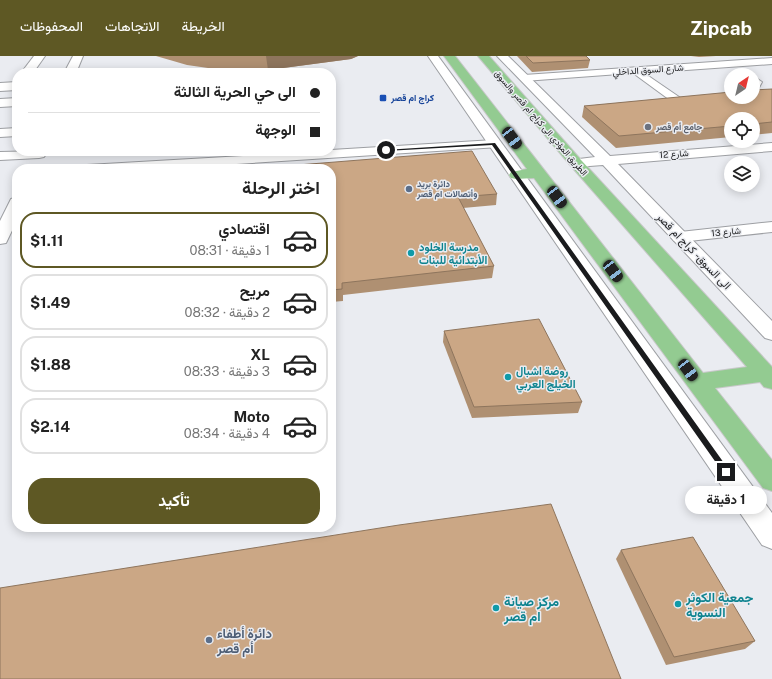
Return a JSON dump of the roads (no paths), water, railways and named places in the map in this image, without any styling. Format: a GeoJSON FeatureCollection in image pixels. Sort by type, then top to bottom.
{"type":"FeatureCollection","features":[{"type":"Feature","properties":{"kind":"main road"},"geometry":{"type":"LineString","coordinates":[[449,56],[772,480]]}},
{"type":"Feature","properties":{"kind":"main road","name":"الطريق المؤدي الى كراج ام قصر والسوق"},"geometry":{"type":"LineString","coordinates":[[483,56],[580,168],[768,377]]}},
{"type":"Feature","properties":{"kind":"main road"},"geometry":{"type":"LineString","coordinates":[[516,175],[538,173]]}},
{"type":"Feature","properties":{"kind":"main road"},"geometry":{"type":"LineString","coordinates":[[697,382],[768,377]]}},
{"type":"Feature","properties":{"kind":"street"},"geometry":{"type":"LineString","coordinates":[[31,68],[40,56]]}},
{"type":"Feature","properties":{"kind":"street"},"geometry":{"type":"LineString","coordinates":[[72,68],[78,56]]}},
{"type":"Feature","properties":{"kind":"street"},"geometry":{"type":"LineString","coordinates":[[433,56],[772,536]]}},
{"type":"Feature","properties":{"kind":"street","name":"الى السوق - كراج ام قصر"},"geometry":{"type":"LineString","coordinates":[[502,56],[611,165],[772,333]]}},
{"type":"Feature","properties":{"kind":"street","name":"شارع السوق الداخلي"},"geometry":{"type":"LineString","coordinates":[[524,78],[772,61]]}},
{"type":"Feature","properties":{"kind":"street"},"geometry":{"type":"LineString","coordinates":[[730,64],[736,68]]}},
{"type":"Feature","properties":{"kind":"street"},"geometry":{"type":"LineString","coordinates":[[634,70],[678,101]]}},
{"type":"Feature","properties":{"kind":"street"},"geometry":{"type":"LineString","coordinates":[[0,87],[12,86]]}},
{"type":"Feature","properties":{"kind":"street"},"geometry":{"type":"LineString","coordinates":[[0,103],[12,102]]}},
{"type":"Feature","properties":{"kind":"street"},"geometry":{"type":"LineString","coordinates":[[0,132],[12,132]]}},
{"type":"Feature","properties":{"kind":"street"},"geometry":{"type":"LineString","coordinates":[[336,154],[494,144]]}},
{"type":"Feature","properties":{"kind":"street","name":"شارع 12"},"geometry":{"type":"LineString","coordinates":[[580,168],[772,147]]}},
{"type":"Feature","properties":{"kind":"street"},"geometry":{"type":"LineString","coordinates":[[0,156],[12,155]]}},
{"type":"Feature","properties":{"kind":"street"},"geometry":{"type":"LineString","coordinates":[[168,164],[299,156]]}},
{"type":"Feature","properties":{"kind":"street","name":"شارع 12"},"geometry":{"type":"LineString","coordinates":[[611,165],[772,157]]}},
{"type":"Feature","properties":{"kind":"street"},"geometry":{"type":"LineString","coordinates":[[0,239],[12,213]]}},
{"type":"Feature","properties":{"kind":"street","name":"شارع 13"},"geometry":{"type":"LineString","coordinates":[[680,237],[772,227]]}},
{"type":"Feature","properties":{"kind":"place","name":"كراج ام قصر"},"geometry":{"type":"Point","coordinates":[383,98]}},
{"type":"Feature","properties":{"kind":"place","name":"جامع أم قصر"},"geometry":{"type":"Point","coordinates":[648,127]}},
{"type":"Feature","properties":{"kind":"place","name":"دائرة بريد وأتصالات ام قصر"},"geometry":{"type":"Point","coordinates":[409,189]}},
{"type":"Feature","properties":{"kind":"place","name":"مدرسة الخلود الأبتدائية للبنات"},"geometry":{"type":"Point","coordinates":[411,253]}},
{"type":"Feature","properties":{"kind":"place","name":"روضة اشبال الخيلج العربي"},"geometry":{"type":"Point","coordinates":[508,377]}},
{"type":"Feature","properties":{"kind":"place","name":"جمعية الكوثر النسوية"},"geometry":{"type":"Point","coordinates":[678,604]}},
{"type":"Feature","properties":{"kind":"place","name":"مركز صيانة ام قصر"},"geometry":{"type":"Point","coordinates":[496,608]}},
{"type":"Feature","properties":{"kind":"place","name":"دائرة أطفاء أم قصر"},"geometry":{"type":"Point","coordinates":[209,640]}}]}
